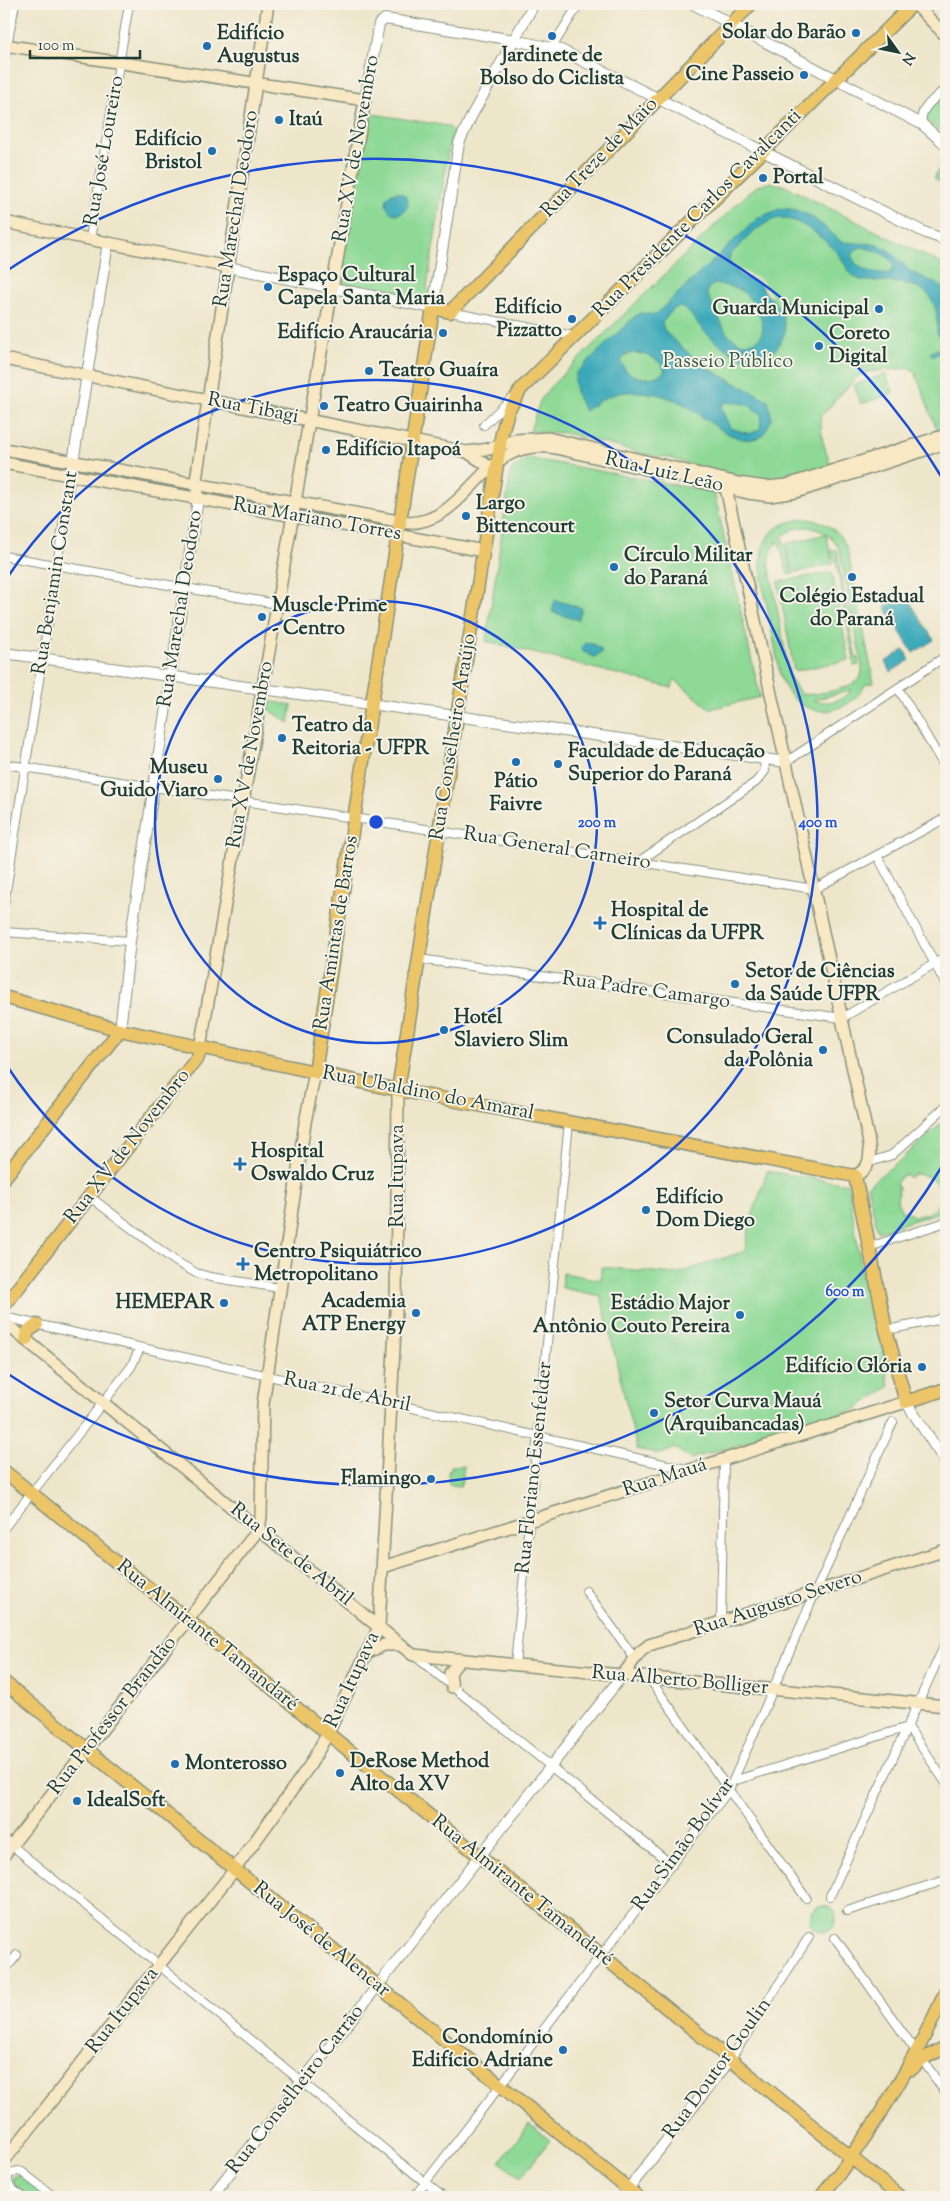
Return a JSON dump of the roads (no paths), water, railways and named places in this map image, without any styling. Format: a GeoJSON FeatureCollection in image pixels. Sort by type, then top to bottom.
{"type":"FeatureCollection","features":[{"type":"Feature","properties":{"kind":"main road","name":"Rua Marechal Deodoro"},"geometry":{"type":"LineString","coordinates":[[198,499],[195,484],[268,4]]}},
{"type":"Feature","properties":{"kind":"main road","name":"Rua Treze de Maio"},"geometry":{"type":"LineString","coordinates":[[450,312],[751,4]]}},
{"type":"Feature","properties":{"kind":"main road"},"geometry":{"type":"LineString","coordinates":[[914,4],[946,36]]}},
{"type":"Feature","properties":{"kind":"main road","name":"Rua Presidente Carlos Cavalcanti"},"geometry":{"type":"LineString","coordinates":[[521,389],[914,4]]}},
{"type":"Feature","properties":{"kind":"main road"},"geometry":{"type":"LineString","coordinates":[[5,45],[365,100]]}},
{"type":"Feature","properties":{"kind":"main road","name":"Rua XV de Novembro"},"geometry":{"type":"LineString","coordinates":[[4,1306],[198,1057],[365,100]]}},
{"type":"Feature","properties":{"kind":"main road"},"geometry":{"type":"LineString","coordinates":[[4,222],[228,267]]}},
{"type":"Feature","properties":{"kind":"main road"},"geometry":{"type":"LineString","coordinates":[[433,308],[450,312]]}},
{"type":"Feature","properties":{"kind":"main road","name":"Rua Amintas de Barros"},"geometry":{"type":"LineString","coordinates":[[259,1529],[261,1517],[262,1414],[267,1376],[433,308]]}},
{"type":"Feature","properties":{"kind":"main road","name":"Rua Tibagi"},"geometry":{"type":"LineString","coordinates":[[4,360],[467,452],[489,449],[501,443]]}},
{"type":"Feature","properties":{"kind":"main road","name":"Rua Conselheiro Araújo"},"geometry":{"type":"LineString","coordinates":[[398,1090],[484,551],[494,469],[508,411],[521,389]]}},
{"type":"Feature","properties":{"kind":"main road","name":"Rua Luiz Leão"},"geometry":{"type":"LineString","coordinates":[[501,443],[529,438],[557,439],[725,480],[766,487],[795,484],[946,435]]}},
{"type":"Feature","properties":{"kind":"main road","name":"Rua Luiz Leão"},"geometry":{"type":"LineString","coordinates":[[400,522],[415,523],[434,516],[449,507],[515,450],[532,446],[548,446],[758,495],[787,494],[946,443]]}},
{"type":"Feature","properties":{"kind":"main road","name":"Rua Mariano Torres"},"geometry":{"type":"LineString","coordinates":[[4,449],[400,522]]}},
{"type":"Feature","properties":{"kind":"main road"},"geometry":{"type":"LineString","coordinates":[[467,452],[494,469]]}},
{"type":"Feature","properties":{"kind":"main road"},"geometry":{"type":"LineString","coordinates":[[4,456],[18,466]]}},
{"type":"Feature","properties":{"kind":"main road","name":"Rua Mariano Torres"},"geometry":{"type":"LineString","coordinates":[[4,463],[484,551]]}},
{"type":"Feature","properties":{"kind":"main road"},"geometry":{"type":"LineString","coordinates":[[123,485],[163,478]]}},
{"type":"Feature","properties":{"kind":"main road"},"geometry":{"type":"LineString","coordinates":[[726,488],[868,1138],[870,1162],[864,1170],[855,1176],[886,1330],[906,1402]]}},
{"type":"Feature","properties":{"kind":"main road"},"geometry":{"type":"LineString","coordinates":[[350,513],[361,528]]}},
{"type":"Feature","properties":{"kind":"main road"},"geometry":{"type":"LineString","coordinates":[[415,523],[420,534],[432,541]]}},
{"type":"Feature","properties":{"kind":"main road","name":"Rua Ubaldino do Amaral"},"geometry":{"type":"LineString","coordinates":[[4,996],[120,1030],[398,1090],[855,1176]]}},
{"type":"Feature","properties":{"kind":"main road"},"geometry":{"type":"LineString","coordinates":[[4,1178],[120,1030]]}},
{"type":"Feature","properties":{"kind":"main road","name":"Rua Itupava"},"geometry":{"type":"LineString","coordinates":[[4,2161],[235,1870],[310,1765],[328,1734],[379,1627],[392,1403],[397,1250],[398,1090]]}},
{"type":"Feature","properties":{"kind":"main road","name":"Rua Sete de Abril"},"geometry":{"type":"LineString","coordinates":[[4,1322],[413,1655]]}},
{"type":"Feature","properties":{"kind":"main road"},"geometry":{"type":"LineString","coordinates":[[26,1340],[28,1331],[37,1325]]}},
{"type":"Feature","properties":{"kind":"main road","name":"Rua Mauá"},"geometry":{"type":"LineString","coordinates":[[383,1567],[946,1389]]}},
{"type":"Feature","properties":{"kind":"main road","name":"Rua Almirante Tamandaré"},"geometry":{"type":"LineString","coordinates":[[4,1471],[900,2197]]}},
{"type":"Feature","properties":{"kind":"main road","name":"Rua Professor Brandão"},"geometry":{"type":"LineString","coordinates":[[4,1855],[7,1842],[86,1749],[259,1529]]}},
{"type":"Feature","properties":{"kind":"main road","name":"Rua Augusto Severo"},"geometry":{"type":"LineString","coordinates":[[622,1676],[635,1659],[649,1646],[946,1550]]}},
{"type":"Feature","properties":{"kind":"main road"},"geometry":{"type":"LineString","coordinates":[[366,1653],[384,1645],[402,1645]]}},
{"type":"Feature","properties":{"kind":"main road","name":"Rua Alberto Bolliger"},"geometry":{"type":"LineString","coordinates":[[413,1655],[946,1706]]}},
{"type":"Feature","properties":{"kind":"main road"},"geometry":{"type":"LineString","coordinates":[[452,1686],[450,1673],[460,1659]]}},
{"type":"Feature","properties":{"kind":"main road","name":"Rua José de Alencar"},"geometry":{"type":"LineString","coordinates":[[4,1682],[500,2085],[629,2195]]}},
{"type":"Feature","properties":{"kind":"main road"},"geometry":{"type":"LineString","coordinates":[[821,2197],[852,2158],[903,2077],[920,2055],[946,1991]]}},
{"type":"Feature","properties":{"kind":"main road"},"geometry":{"type":"LineString","coordinates":[[931,2026],[933,2041],[946,2047]]}},
{"type":"Feature","properties":{"kind":"main road"},"geometry":{"type":"LineString","coordinates":[[920,2055],[946,2047]]}},
{"type":"Feature","properties":{"kind":"street"},"geometry":{"type":"LineString","coordinates":[[4,60],[5,45],[15,4]]}},
{"type":"Feature","properties":{"kind":"street","name":"Rua José Loureiro"},"geometry":{"type":"LineString","coordinates":[[90,239],[130,4]]}},
{"type":"Feature","properties":{"kind":"street"},"geometry":{"type":"LineString","coordinates":[[228,267],[433,308],[459,143],[534,4]]}},
{"type":"Feature","properties":{"kind":"street"},"geometry":{"type":"LineString","coordinates":[[552,47],[579,4]]}},
{"type":"Feature","properties":{"kind":"street"},"geometry":{"type":"LineString","coordinates":[[693,4],[923,126],[946,145]]}},
{"type":"Feature","properties":{"kind":"street","name":"Rua XV de Novembro"},"geometry":{"type":"LineString","coordinates":[[365,100],[379,24],[388,19],[514,40]]}},
{"type":"Feature","properties":{"kind":"street"},"geometry":{"type":"LineString","coordinates":[[514,40],[552,47],[658,98],[926,233],[946,240]]}},
{"type":"Feature","properties":{"kind":"street"},"geometry":{"type":"LineString","coordinates":[[923,126],[920,118],[922,112],[946,88]]}},
{"type":"Feature","properties":{"kind":"street","name":"Rua Benjamin Constant"},"geometry":{"type":"LineString","coordinates":[[4,904],[108,243]]}},
{"type":"Feature","properties":{"kind":"street"},"geometry":{"type":"LineString","coordinates":[[450,312],[574,336]]}},
{"type":"Feature","properties":{"kind":"street","name":"Rua Presidente Carlos Cavalcanti"},"geometry":{"type":"LineString","coordinates":[[484,425],[521,389]]}},
{"type":"Feature","properties":{"kind":"street","name":"Rua Marechal Deodoro"},"geometry":{"type":"LineString","coordinates":[[120,1030],[130,941],[198,499]]}},
{"type":"Feature","properties":{"kind":"street"},"geometry":{"type":"LineString","coordinates":[[4,556],[277,604]]}},
{"type":"Feature","properties":{"kind":"street"},"geometry":{"type":"LineString","coordinates":[[4,653],[786,762],[946,656]]}},
{"type":"Feature","properties":{"kind":"street"},"geometry":{"type":"LineString","coordinates":[[898,688],[946,769]]}},
{"type":"Feature","properties":{"kind":"street"},"geometry":{"type":"LineString","coordinates":[[638,862],[756,782],[765,771],[764,759]]}},
{"type":"Feature","properties":{"kind":"street","name":"Rua General Carneiro"},"geometry":{"type":"LineString","coordinates":[[4,764],[814,889]]}},
{"type":"Feature","properties":{"kind":"street"},"geometry":{"type":"LineString","coordinates":[[814,889],[946,818]]}},
{"type":"Feature","properties":{"kind":"street"},"geometry":{"type":"LineString","coordinates":[[877,855],[946,985]]}},
{"type":"Feature","properties":{"kind":"street"},"geometry":{"type":"LineString","coordinates":[[4,932],[130,941]]}},
{"type":"Feature","properties":{"kind":"street"},"geometry":{"type":"LineString","coordinates":[[842,1018],[946,958]]}},
{"type":"Feature","properties":{"kind":"street","name":"Rua Padre Camargo"},"geometry":{"type":"LineString","coordinates":[[419,959],[842,1018]]}},
{"type":"Feature","properties":{"kind":"street"},"geometry":{"type":"LineString","coordinates":[[870,1162],[892,1155],[946,1106]]}},
{"type":"Feature","properties":{"kind":"street","name":"Rua Floriano Essenfelder"},"geometry":{"type":"LineString","coordinates":[[515,1665],[570,1122]]}},
{"type":"Feature","properties":{"kind":"street"},"geometry":{"type":"LineString","coordinates":[[90,1197],[175,1261],[196,1273],[210,1278],[280,1288]]}},
{"type":"Feature","properties":{"kind":"street"},"geometry":{"type":"LineString","coordinates":[[869,1247],[946,1222]]}},
{"type":"Feature","properties":{"kind":"street"},"geometry":{"type":"LineString","coordinates":[[886,1330],[938,1320],[946,1315]]}},
{"type":"Feature","properties":{"kind":"street","name":"Rua 21 de Abril"},"geometry":{"type":"LineString","coordinates":[[4,1317],[691,1470]]}},
{"type":"Feature","properties":{"kind":"street"},"geometry":{"type":"LineString","coordinates":[[4,1528],[134,1362],[140,1348]]}},
{"type":"Feature","properties":{"kind":"street"},"geometry":{"type":"LineString","coordinates":[[906,1402],[946,1463]]}},
{"type":"Feature","properties":{"kind":"street","name":"Rua Simão Bolívar"},"geometry":{"type":"LineString","coordinates":[[414,2197],[729,1790],[815,1592],[893,1422]]}},
{"type":"Feature","properties":{"kind":"street"},"geometry":{"type":"LineString","coordinates":[[721,1622],[724,1459]]}},
{"type":"Feature","properties":{"kind":"street"},"geometry":{"type":"LineString","coordinates":[[586,1591],[635,1659]]}},
{"type":"Feature","properties":{"kind":"street"},"geometry":{"type":"LineString","coordinates":[[830,1896],[946,1642]]}},
{"type":"Feature","properties":{"kind":"street","name":"Rua Sete de Abril"},"geometry":{"type":"LineString","coordinates":[[413,1655],[672,1865]]}},
{"type":"Feature","properties":{"kind":"street","name":"Rua Conselheiro Carrão"},"geometry":{"type":"LineString","coordinates":[[211,2197],[622,1676]]}},
{"type":"Feature","properties":{"kind":"street"},"geometry":{"type":"LineString","coordinates":[[649,1678],[806,1898]]}},
{"type":"Feature","properties":{"kind":"street"},"geometry":{"type":"LineString","coordinates":[[733,1781],[908,1726]]}},
{"type":"Feature","properties":{"kind":"street"},"geometry":{"type":"LineString","coordinates":[[908,1726],[946,1784]]}},
{"type":"Feature","properties":{"kind":"street"},"geometry":{"type":"LineString","coordinates":[[7,1842],[443,2197]]}},
{"type":"Feature","properties":{"kind":"street"},"geometry":{"type":"LineString","coordinates":[[847,1911],[946,1880]]}},
{"type":"Feature","properties":{"kind":"street","name":"Rua Doutor Goulin"},"geometry":{"type":"LineString","coordinates":[[629,2195],[730,2060],[809,1937]]}},
{"type":"Feature","properties":{"kind":"street"},"geometry":{"type":"LineString","coordinates":[[836,1938],[946,2092]]}},
{"type":"Feature","properties":{"kind":"street"},"geometry":{"type":"LineString","coordinates":[[4,1971],[17,1955]]}},
{"type":"Feature","properties":{"kind":"street"},"geometry":{"type":"LineString","coordinates":[[23,2197],[10,2187],[6,2172],[22,2172],[54,2197]]}},
{"type":"Feature","properties":{"kind":"water"},"geometry":{"type":"Polygon","coordinates":[[[397,192],[405,195],[408,203],[405,211],[397,214],[389,211],[386,203],[389,195],[397,192]]]}},
{"type":"Feature","properties":{"kind":"water"},"geometry":{"type":"Polygon","coordinates":[[[779,209],[798,211],[814,218],[842,242],[874,244],[890,251],[910,271],[941,286],[944,291],[947,307],[946,351],[933,356],[930,353],[942,347],[943,342],[937,332],[937,316],[934,305],[929,296],[922,290],[903,284],[858,279],[849,271],[834,249],[819,236],[791,220],[775,219],[762,225],[751,235],[730,255],[729,261],[736,271],[759,282],[783,316],[785,331],[778,346],[770,355],[760,359],[749,359],[737,355],[714,340],[690,314],[680,307],[673,309],[662,323],[665,332],[703,366],[768,400],[772,419],[763,435],[753,439],[742,439],[720,429],[679,402],[664,396],[647,393],[630,392],[615,394],[603,399],[585,411],[576,393],[576,373],[635,316],[641,313],[655,315],[758,218],[779,209]],[[862,247],[856,249],[852,256],[854,261],[862,268],[873,272],[890,273],[894,265],[884,255],[862,247]],[[719,284],[708,288],[707,294],[727,334],[742,344],[753,342],[759,338],[762,331],[760,315],[744,293],[719,284]],[[632,353],[624,356],[621,362],[624,368],[634,376],[646,378],[664,372],[661,364],[650,356],[632,353]],[[725,402],[721,408],[730,428],[750,434],[760,429],[762,413],[755,411],[748,404],[725,402]]]}},
{"type":"Feature","properties":{"kind":"water"},"geometry":{"type":"Polygon","coordinates":[[[905,594],[934,640],[913,653],[885,607],[905,594]]]}},
{"type":"Feature","properties":{"kind":"water"},"geometry":{"type":"Polygon","coordinates":[[[555,600],[582,608],[578,620],[552,612],[555,600]]]}},
{"type":"Feature","properties":{"kind":"water"},"geometry":{"type":"Polygon","coordinates":[[[585,643],[593,644],[601,649],[601,653],[594,657],[582,651],[581,647],[585,643]]]}},
{"type":"Feature","properties":{"kind":"water"},"geometry":{"type":"Polygon","coordinates":[[[904,650],[910,660],[891,672],[885,662],[904,650]]]}},
{"type":"Feature","properties":{"kind":"place","name":"Solar do Barão"},"geometry":{"type":"Point","coordinates":[856,33]}},
{"type":"Feature","properties":{"kind":"place","name":"Jardinete de Bolso do Ciclista"},"geometry":{"type":"Point","coordinates":[552,36]}},
{"type":"Feature","properties":{"kind":"place","name":"Edifício Augustus"},"geometry":{"type":"Point","coordinates":[207,46]}},
{"type":"Feature","properties":{"kind":"place","name":"Cine Passeio"},"geometry":{"type":"Point","coordinates":[804,75]}},
{"type":"Feature","properties":{"kind":"place","name":"Itaú"},"geometry":{"type":"Point","coordinates":[279,120]}},
{"type":"Feature","properties":{"kind":"place","name":"Edifício Bristol"},"geometry":{"type":"Point","coordinates":[212,151]}},
{"type":"Feature","properties":{"kind":"place","name":"Portal"},"geometry":{"type":"Point","coordinates":[763,178]}},
{"type":"Feature","properties":{"kind":"place","name":"Espaço Cultural Capela Santa Maria"},"geometry":{"type":"Point","coordinates":[268,287]}},
{"type":"Feature","properties":{"kind":"place","name":"Guarda Municipal"},"geometry":{"type":"Point","coordinates":[879,309]}},
{"type":"Feature","properties":{"kind":"place","name":"Edifício Pizzatto"},"geometry":{"type":"Point","coordinates":[572,319]}},
{"type":"Feature","properties":{"kind":"place","name":"Edifício Araucária"},"geometry":{"type":"Point","coordinates":[443,333]}},
{"type":"Feature","properties":{"kind":"place","name":"Coreto Digital"},"geometry":{"type":"Point","coordinates":[819,346]}},
{"type":"Feature","properties":{"kind":"place","name":"Teatro Guaíra"},"geometry":{"type":"Point","coordinates":[369,371]}},
{"type":"Feature","properties":{"kind":"place","name":"Teatro Guairinha"},"geometry":{"type":"Point","coordinates":[324,406]}},
{"type":"Feature","properties":{"kind":"place","name":"Edifício Itapoá"},"geometry":{"type":"Point","coordinates":[326,450]}},
{"type":"Feature","properties":{"kind":"place","name":"Largo Bittencourt"},"geometry":{"type":"Point","coordinates":[466,516]}},
{"type":"Feature","properties":{"kind":"place","name":"Círculo Militar do Paraná"},"geometry":{"type":"Point","coordinates":[614,567]}},
{"type":"Feature","properties":{"kind":"place","name":"Colégio Estadual do Paraná"},"geometry":{"type":"Point","coordinates":[852,577]}},
{"type":"Feature","properties":{"kind":"place","name":"Muscle Prime - Centro"},"geometry":{"type":"Point","coordinates":[262,617]}},
{"type":"Feature","properties":{"kind":"place","name":"Teatro da Reitoria - UFPR"},"geometry":{"type":"Point","coordinates":[282,738]}},
{"type":"Feature","properties":{"kind":"place","name":"Pátio Faivre"},"geometry":{"type":"Point","coordinates":[516,762]}},
{"type":"Feature","properties":{"kind":"place","name":"Faculdade de Educação Superior do Paraná"},"geometry":{"type":"Point","coordinates":[558,764]}},
{"type":"Feature","properties":{"kind":"place","name":"Museu Guido Viaro"},"geometry":{"type":"Point","coordinates":[218,779]}},
{"type":"Feature","properties":{"kind":"place","name":"Hospital de Clínicas da UFPR"},"geometry":{"type":"Point","coordinates":[600,923]}},
{"type":"Feature","properties":{"kind":"place","name":"Setor de Ciências da Saúde UFPR"},"geometry":{"type":"Point","coordinates":[735,984]}},
{"type":"Feature","properties":{"kind":"place","name":"Hotel Slaviero Slim"},"geometry":{"type":"Point","coordinates":[444,1030]}},
{"type":"Feature","properties":{"kind":"place","name":"Consulado Geral da Polônia"},"geometry":{"type":"Point","coordinates":[823,1050]}},
{"type":"Feature","properties":{"kind":"place","name":"Hospital Oswaldo Cruz"},"geometry":{"type":"Point","coordinates":[240,1164]}},
{"type":"Feature","properties":{"kind":"place","name":"Edifício Dom Diego"},"geometry":{"type":"Point","coordinates":[646,1210]}},
{"type":"Feature","properties":{"kind":"place","name":"Centro Psiquiátrico Metropolitano"},"geometry":{"type":"Point","coordinates":[243,1264]}},
{"type":"Feature","properties":{"kind":"place","name":"HEMEPAR"},"geometry":{"type":"Point","coordinates":[224,1303]}},
{"type":"Feature","properties":{"kind":"place","name":"Academia ATP Energy"},"geometry":{"type":"Point","coordinates":[416,1313]}},
{"type":"Feature","properties":{"kind":"place","name":"Estádio Major Antônio Couto Pereira"},"geometry":{"type":"Point","coordinates":[740,1315]}},
{"type":"Feature","properties":{"kind":"place","name":"Edifício Glória"},"geometry":{"type":"Point","coordinates":[922,1367]}},
{"type":"Feature","properties":{"kind":"place","name":"Setor Curva Mauá (Arquibancadas)"},"geometry":{"type":"Point","coordinates":[654,1413]}},
{"type":"Feature","properties":{"kind":"place","name":"Flamingo"},"geometry":{"type":"Point","coordinates":[431,1479]}},
{"type":"Feature","properties":{"kind":"place","name":"Monterosso"},"geometry":{"type":"Point","coordinates":[175,1764]}},
{"type":"Feature","properties":{"kind":"place","name":"DeRose Method Alto da XV"},"geometry":{"type":"Point","coordinates":[340,1773]}},
{"type":"Feature","properties":{"kind":"place","name":"IdealSoft"},"geometry":{"type":"Point","coordinates":[77,1801]}},
{"type":"Feature","properties":{"kind":"place","name":"Condomínio Edifício Adriane"},"geometry":{"type":"Point","coordinates":[563,2050]}},
{"type":"Feature","properties":{"kind":"park label","name":"Passeio Público"},"geometry":{"type":"Point","coordinates":[728,362]}}]}
